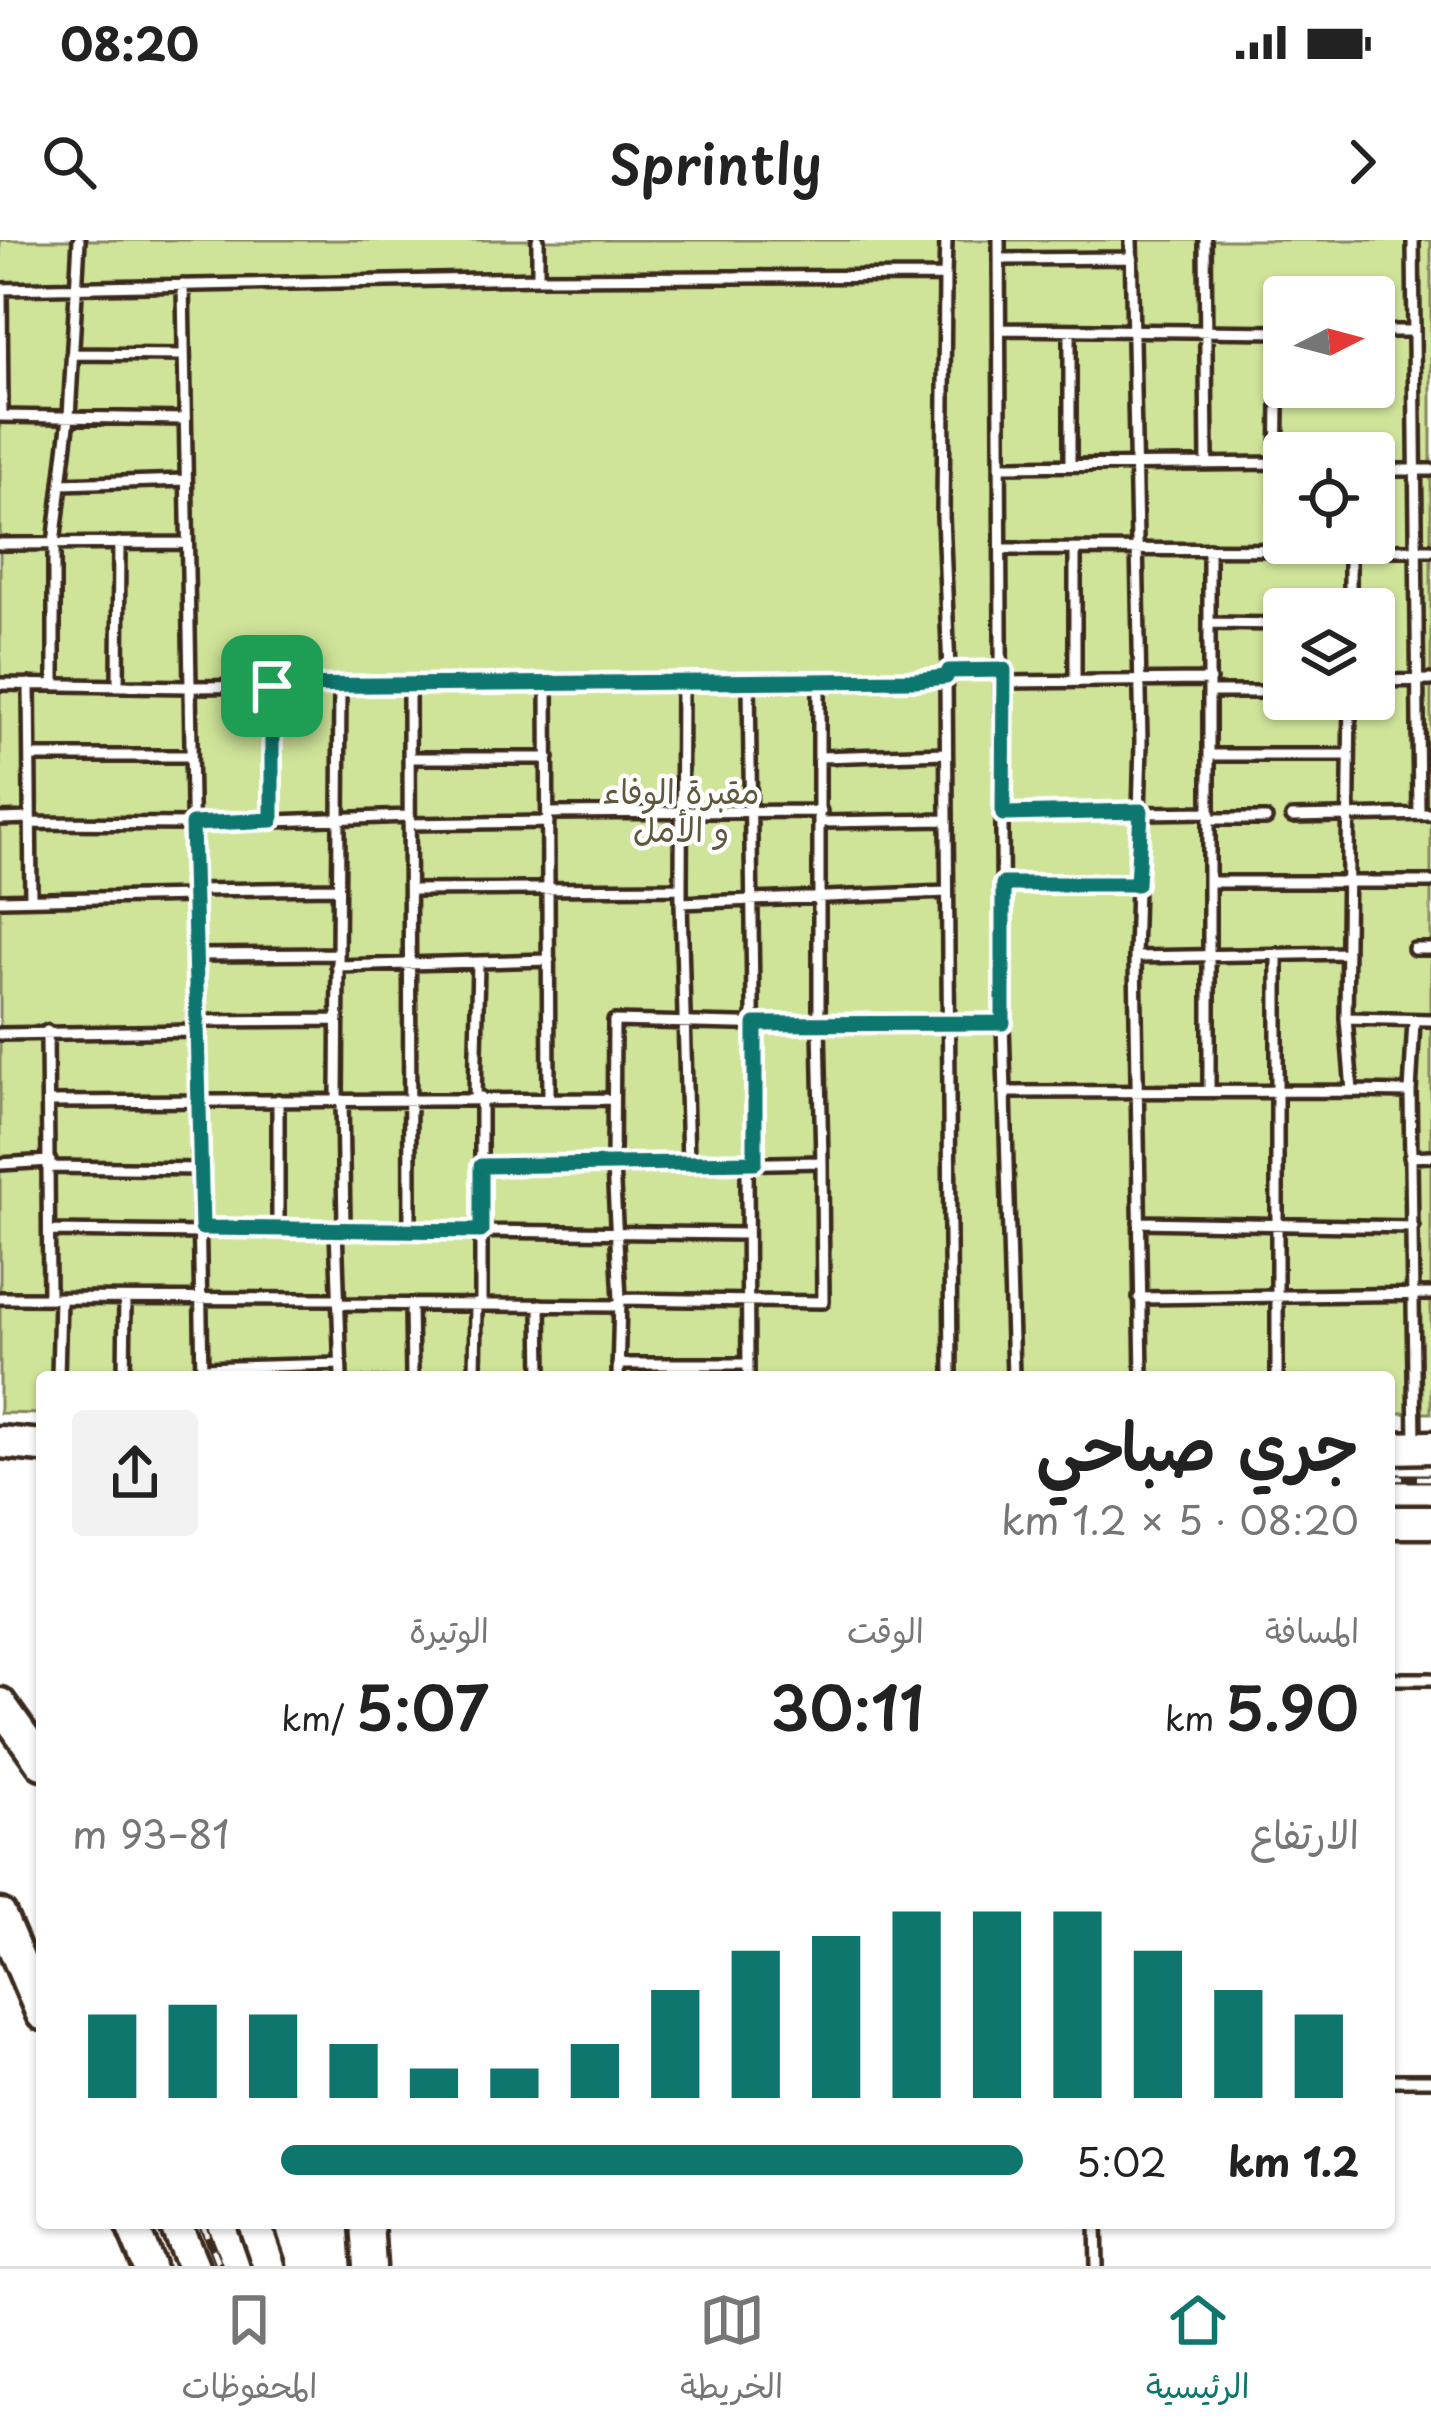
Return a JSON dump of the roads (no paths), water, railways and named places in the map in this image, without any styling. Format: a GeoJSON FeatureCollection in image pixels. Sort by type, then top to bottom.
{"type":"FeatureCollection","features":[{"type":"Feature","properties":{"kind":"main road"},"geometry":{"type":"LineString","coordinates":[[0,1442],[36,1445]]}},
{"type":"Feature","properties":{"kind":"main road"},"geometry":{"type":"LineString","coordinates":[[1395,1522],[1431,1522]]}},
{"type":"Feature","properties":{"kind":"main road"},"geometry":{"type":"LineString","coordinates":[[0,1704],[36,1755]]}},
{"type":"Feature","properties":{"kind":"main road"},"geometry":{"type":"LineString","coordinates":[[0,1916],[36,2000]]}},
{"type":"Feature","properties":{"kind":"main road"},"geometry":{"type":"LineString","coordinates":[[134,2229],[149,2266]]}},
{"type":"Feature","properties":{"kind":"main road"},"geometry":{"type":"LineString","coordinates":[[178,2229],[193,2266]]}},
{"type":"Feature","properties":{"kind":"main road"},"geometry":{"type":"LineString","coordinates":[[256,2229],[269,2266]]}},
{"type":"Feature","properties":{"kind":"main road"},"geometry":{"type":"LineString","coordinates":[[367,2229],[370,2266]]}},
{"type":"Feature","properties":{"kind":"lane"},"geometry":{"type":"LineString","coordinates":[[54,683],[54,544],[69,417],[79,240]]}},
{"type":"Feature","properties":{"kind":"lane"},"geometry":{"type":"LineString","coordinates":[[538,240],[538,278]]}},
{"type":"Feature","properties":{"kind":"lane"},"geometry":{"type":"LineString","coordinates":[[946,240],[943,516],[951,1371]]}},
{"type":"Feature","properties":{"kind":"lane"},"geometry":{"type":"LineString","coordinates":[[999,240],[1003,1023],[1013,1371]]}},
{"type":"Feature","properties":{"kind":"lane"},"geometry":{"type":"LineString","coordinates":[[1132,240],[1141,811],[1136,957],[1142,1371]]}},
{"type":"Feature","properties":{"kind":"lane"},"geometry":{"type":"LineString","coordinates":[[1205,240],[1207,463]]}},
{"type":"Feature","properties":{"kind":"lane"},"geometry":{"type":"LineString","coordinates":[[1292,817],[1425,814],[1418,680],[1413,240]]}},
{"type":"Feature","properties":{"kind":"lane"},"geometry":{"type":"LineString","coordinates":[[1000,259],[1132,258]]}},
{"type":"Feature","properties":{"kind":"lane"},"geometry":{"type":"LineString","coordinates":[[184,418],[1,416],[0,289],[945,276]]}},
{"type":"Feature","properties":{"kind":"lane"},"geometry":{"type":"LineString","coordinates":[[183,285],[202,1371]]}},
{"type":"Feature","properties":{"kind":"lane"},"geometry":{"type":"LineString","coordinates":[[1001,329],[1263,332]]}},
{"type":"Feature","properties":{"kind":"lane"},"geometry":{"type":"LineString","coordinates":[[1070,330],[1070,464]]}},
{"type":"Feature","properties":{"kind":"lane"},"geometry":{"type":"LineString","coordinates":[[1395,331],[1414,331]]}},
{"type":"Feature","properties":{"kind":"lane"},"geometry":{"type":"LineString","coordinates":[[72,354],[184,355]]}},
{"type":"Feature","properties":{"kind":"lane"},"geometry":{"type":"LineString","coordinates":[[1415,400],[1431,400]]}},
{"type":"Feature","properties":{"kind":"lane"},"geometry":{"type":"LineString","coordinates":[[1002,466],[1207,463],[1263,468]]}},
{"type":"Feature","properties":{"kind":"lane"},"geometry":{"type":"LineString","coordinates":[[1395,470],[1431,470]]}},
{"type":"Feature","properties":{"kind":"lane"},"geometry":{"type":"LineString","coordinates":[[61,484],[185,480]]}},
{"type":"Feature","properties":{"kind":"lane"},"geometry":{"type":"LineString","coordinates":[[118,686],[119,543]]}},
{"type":"Feature","properties":{"kind":"lane"},"geometry":{"type":"LineString","coordinates":[[0,544],[185,543]]}},
{"type":"Feature","properties":{"kind":"lane"},"geometry":{"type":"LineString","coordinates":[[1003,549],[1263,549]]}},
{"type":"Feature","properties":{"kind":"lane"},"geometry":{"type":"LineString","coordinates":[[1075,549],[1075,682]]}},
{"type":"Feature","properties":{"kind":"lane"},"geometry":{"type":"LineString","coordinates":[[1209,549],[1210,1089]]}},
{"type":"Feature","properties":{"kind":"lane"},"geometry":{"type":"LineString","coordinates":[[1395,550],[1431,550]]}},
{"type":"Feature","properties":{"kind":"lane"},"geometry":{"type":"LineString","coordinates":[[1209,623],[1263,624]]}},
{"type":"Feature","properties":{"kind":"lane"},"geometry":{"type":"LineString","coordinates":[[0,684],[749,682],[948,674],[1075,682],[1139,680],[1263,690]]}},
{"type":"Feature","properties":{"kind":"lane"},"geometry":{"type":"LineString","coordinates":[[1395,681],[1431,680]]}},
{"type":"Feature","properties":{"kind":"lane"},"geometry":{"type":"LineString","coordinates":[[0,1298],[540,1305],[823,1302],[819,681]]}},
{"type":"Feature","properties":{"kind":"lane"},"geometry":{"type":"LineString","coordinates":[[682,682],[681,902],[688,1162]]}},
{"type":"Feature","properties":{"kind":"lane"},"geometry":{"type":"LineString","coordinates":[[748,1371],[747,1234],[755,1024],[749,682]]}},
{"type":"Feature","properties":{"kind":"lane"},"geometry":{"type":"LineString","coordinates":[[547,683],[549,1096]]}},
{"type":"Feature","properties":{"kind":"lane"},"geometry":{"type":"LineString","coordinates":[[29,684],[31,899]]}},
{"type":"Feature","properties":{"kind":"lane"},"geometry":{"type":"LineString","coordinates":[[409,685],[410,1229]]}},
{"type":"Feature","properties":{"kind":"lane"},"geometry":{"type":"LineString","coordinates":[[272,686],[272,820]]}},
{"type":"Feature","properties":{"kind":"lane"},"geometry":{"type":"LineString","coordinates":[[340,686],[341,1371]]}},
{"type":"Feature","properties":{"kind":"lane"},"geometry":{"type":"LineString","coordinates":[[1349,720],[1346,1018],[1352,1090]]}},
{"type":"Feature","properties":{"kind":"lane"},"geometry":{"type":"LineString","coordinates":[[821,757],[946,753]]}},
{"type":"Feature","properties":{"kind":"lane"},"geometry":{"type":"LineString","coordinates":[[1210,755],[1348,755]]}},
{"type":"Feature","properties":{"kind":"lane"},"geometry":{"type":"LineString","coordinates":[[30,756],[191,756]]}},
{"type":"Feature","properties":{"kind":"lane"},"geometry":{"type":"LineString","coordinates":[[409,758],[548,758]]}},
{"type":"Feature","properties":{"kind":"lane"},"geometry":{"type":"LineString","coordinates":[[1003,814],[1141,811],[1266,819]]}},
{"type":"Feature","properties":{"kind":"lane"},"geometry":{"type":"LineString","coordinates":[[0,819],[192,824],[751,813],[947,820]]}},
{"type":"Feature","properties":{"kind":"lane"},"geometry":{"type":"LineString","coordinates":[[1210,882],[1431,882]]}},
{"type":"Feature","properties":{"kind":"lane"},"geometry":{"type":"LineString","coordinates":[[1003,884],[1137,884]]}},
{"type":"Feature","properties":{"kind":"lane"},"geometry":{"type":"LineString","coordinates":[[0,900],[338,888]]}},
{"type":"Feature","properties":{"kind":"lane"},"geometry":{"type":"LineString","coordinates":[[410,890],[681,888]]}},
{"type":"Feature","properties":{"kind":"lane"},"geometry":{"type":"LineString","coordinates":[[681,902],[947,892]]}},
{"type":"Feature","properties":{"kind":"lane"},"geometry":{"type":"LineString","coordinates":[[1414,949],[1431,949]]}},
{"type":"Feature","properties":{"kind":"lane"},"geometry":{"type":"LineString","coordinates":[[1136,957],[1347,953]]}},
{"type":"Feature","properties":{"kind":"lane"},"geometry":{"type":"LineString","coordinates":[[1277,954],[1277,1371]]}},
{"type":"Feature","properties":{"kind":"lane"},"geometry":{"type":"LineString","coordinates":[[195,955],[410,965],[549,960]]}},
{"type":"Feature","properties":{"kind":"lane"},"geometry":{"type":"LineString","coordinates":[[475,1371],[481,1231],[478,963]]}},
{"type":"Feature","properties":{"kind":"lane"},"geometry":{"type":"LineString","coordinates":[[1346,1018],[1431,1020]]}},
{"type":"Feature","properties":{"kind":"lane"},"geometry":{"type":"LineString","coordinates":[[0,1034],[338,1020]]}},
{"type":"Feature","properties":{"kind":"lane"},"geometry":{"type":"LineString","coordinates":[[618,1371],[614,1021],[819,1026],[1003,1023]]}},
{"type":"Feature","properties":{"kind":"lane"},"geometry":{"type":"LineString","coordinates":[[1412,1448],[1410,1092],[1414,1021]]}},
{"type":"Feature","properties":{"kind":"lane"},"geometry":{"type":"LineString","coordinates":[[47,1031],[58,1371]]}},
{"type":"Feature","properties":{"kind":"lane"},"geometry":{"type":"LineString","coordinates":[[1004,1092],[1277,1088],[1410,1092]]}},
{"type":"Feature","properties":{"kind":"lane"},"geometry":{"type":"LineString","coordinates":[[49,1102],[612,1099]]}},
{"type":"Feature","properties":{"kind":"lane"},"geometry":{"type":"LineString","coordinates":[[278,1100],[278,1227]]}},
{"type":"Feature","properties":{"kind":"lane"},"geometry":{"type":"LineString","coordinates":[[1410,1157],[1431,1156]]}},
{"type":"Feature","properties":{"kind":"lane"},"geometry":{"type":"LineString","coordinates":[[481,1166],[822,1162]]}},
{"type":"Feature","properties":{"kind":"lane"},"geometry":{"type":"LineString","coordinates":[[0,1164],[200,1169]]}},
{"type":"Feature","properties":{"kind":"lane"},"geometry":{"type":"LineString","coordinates":[[1138,1222],[1413,1227]]}},
{"type":"Feature","properties":{"kind":"lane"},"geometry":{"type":"LineString","coordinates":[[50,1231],[340,1227],[747,1234]]}},
{"type":"Feature","properties":{"kind":"lane"},"geometry":{"type":"LineString","coordinates":[[1139,1298],[1431,1294]]}},
{"type":"Feature","properties":{"kind":"lane"},"geometry":{"type":"LineString","coordinates":[[124,1371],[125,1299]]}},
{"type":"Feature","properties":{"kind":"lane"},"geometry":{"type":"LineString","coordinates":[[410,1304],[412,1371]]}},
{"type":"Feature","properties":{"kind":"lane"},"geometry":{"type":"LineString","coordinates":[[540,1305],[541,1371]]}},
{"type":"Feature","properties":{"kind":"lane"},"geometry":{"type":"LineString","coordinates":[[219,1371],[340,1364]]}},
{"type":"Feature","properties":{"kind":"lane"},"geometry":{"type":"LineString","coordinates":[[618,1364],[748,1364]]}},
{"type":"Feature","properties":{"kind":"lane"},"geometry":{"type":"LineString","coordinates":[[1395,1679],[1431,1679]]}},
{"type":"Feature","properties":{"kind":"lane"},"geometry":{"type":"LineString","coordinates":[[1395,2080],[1431,2080]]}},
{"type":"Feature","properties":{"kind":"lane"},"geometry":{"type":"LineString","coordinates":[[1096,2229],[1096,2266]]}},
{"type":"Feature","properties":{"kind":"railway"},"geometry":{"type":"LineString","coordinates":[[1395,1478],[1431,1478]]}},
{"type":"Feature","properties":{"kind":"railway"},"geometry":{"type":"LineString","coordinates":[[204,2229],[219,2266]]}},
{"type":"Feature","properties":{"kind":"park label","name":"مقبرة الوفاء و الأمل"},"geometry":{"type":"Point","coordinates":[681,809]}}]}
